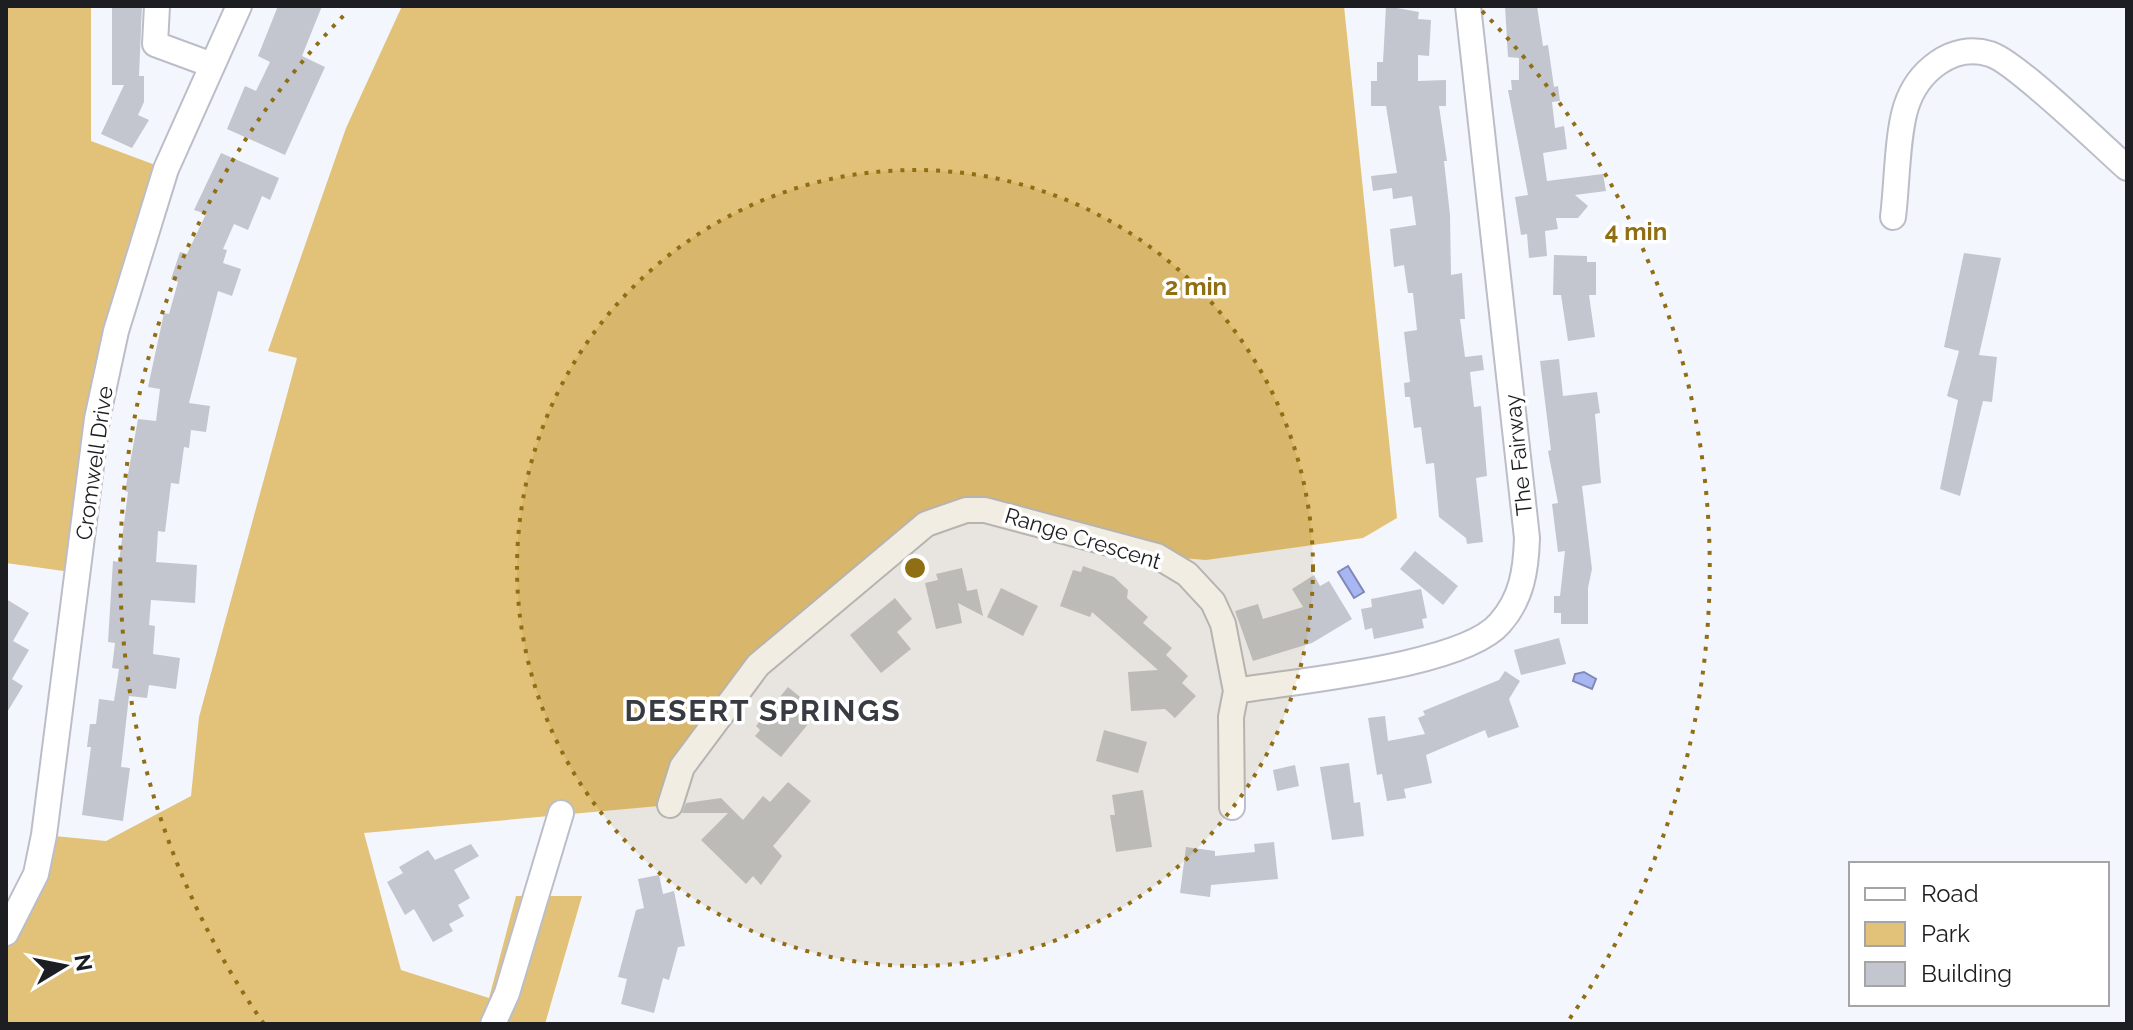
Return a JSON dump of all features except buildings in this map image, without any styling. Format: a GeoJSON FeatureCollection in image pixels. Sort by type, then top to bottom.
{"type":"FeatureCollection","features":[{"type":"Feature","properties":{"kind":"street"},"geometry":{"type":"LineString","coordinates":[[157,6],[155,44],[212,65]]}},
{"type":"Feature","properties":{"kind":"street","name":"Cromwell Drive"},"geometry":{"type":"LineString","coordinates":[[6,933],[36,874],[44,835],[97,419],[116,331],[166,169],[239,6]]}},
{"type":"Feature","properties":{"kind":"street","name":"The Fairway"},"geometry":{"type":"LineString","coordinates":[[1236,691],[1435,658],[1475,644],[1498,626],[1514,603],[1526,572],[1527,538],[1468,6]]}},
{"type":"Feature","properties":{"kind":"street"},"geometry":{"type":"LineString","coordinates":[[1893,217],[1906,107],[1925,73],[1952,53],[1991,54],[2020,74],[2127,168]]}},
{"type":"Feature","properties":{"kind":"street","name":"Range Crescent"},"geometry":{"type":"LineString","coordinates":[[670,805],[682,767],[758,665],[926,524],[966,510],[1001,512],[1157,556],[1187,574],[1213,602],[1223,624],[1236,691],[1231,717],[1232,807]]}},
{"type":"Feature","properties":{"kind":"street"},"geometry":{"type":"LineString","coordinates":[[493,1024],[507,993],[561,813]]}},
{"type":"Feature","properties":{"kind":"green space"},"geometry":{"type":"Polygon","coordinates":[[[6,6],[91,6],[91,141],[166,169],[116,331],[78,573],[6,563],[6,6]]]}},
{"type":"Feature","properties":{"kind":"green space"},"geometry":{"type":"Polygon","coordinates":[[[402,6],[1344,6],[1397,518],[1363,538],[1206,560],[1157,556],[953,514],[758,665],[670,805],[364,833],[401,970],[489,998],[516,896],[582,896],[545,1024],[6,1024],[6,933],[44,835],[106,841],[191,796],[199,717],[297,358],[268,351],[346,128],[402,6]]]}},
{"type":"Feature","properties":{"kind":"water"},"geometry":{"type":"Polygon","coordinates":[[[1348,566],[1364,592],[1354,598],[1338,572],[1348,566]]]}},
{"type":"Feature","properties":{"kind":"water"},"geometry":{"type":"Polygon","coordinates":[[[1584,672],[1596,679],[1592,689],[1573,681],[1575,674],[1584,672]]]}},
{"type":"Feature","properties":{"kind":"district","name":"DESERT SPRINGS"},"geometry":{"type":"Point","coordinates":[763,710]}}]}
